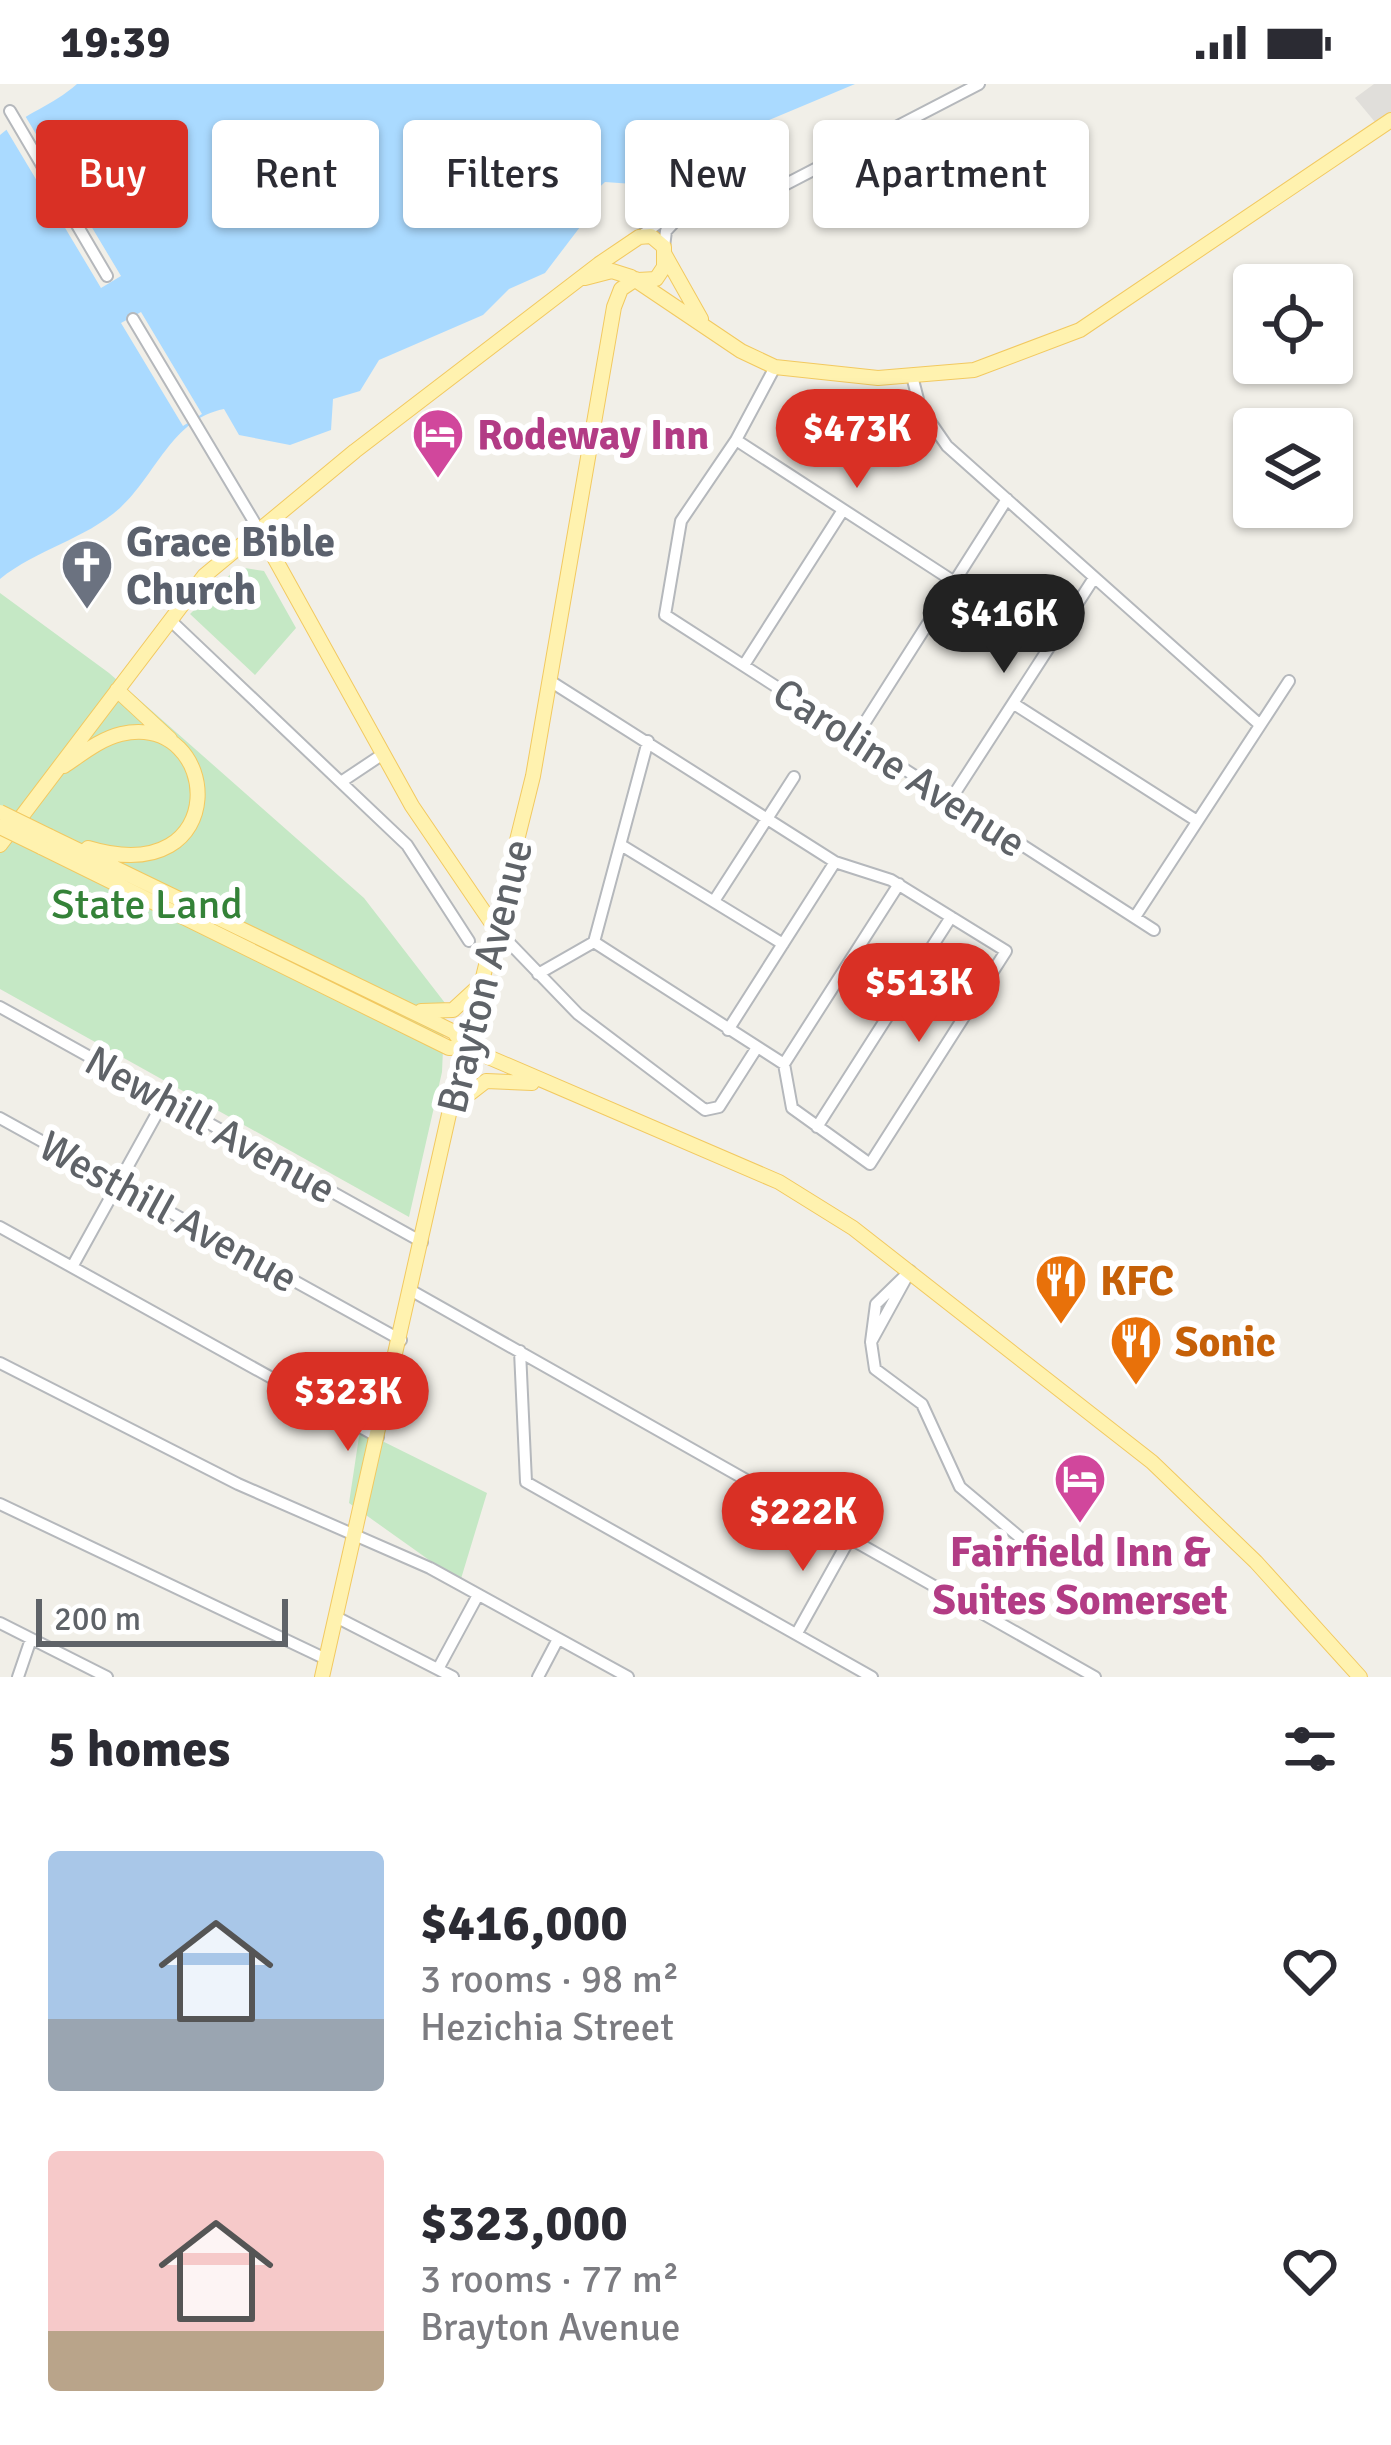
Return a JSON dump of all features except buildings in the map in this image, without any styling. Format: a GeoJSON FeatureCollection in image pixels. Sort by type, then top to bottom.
{"type":"FeatureCollection","features":[{"type":"Feature","properties":{"kind":"main road"},"geometry":{"type":"LineString","coordinates":[[637,238],[627,262],[636,279],[775,367],[845,377],[912,376],[994,365],[1070,335],[1391,121]]}},
{"type":"Feature","properties":{"kind":"main road"},"geometry":{"type":"LineString","coordinates":[[0,845],[204,576],[637,238],[651,236],[665,251],[688,301],[718,335]]}},
{"type":"Feature","properties":{"kind":"main road"},"geometry":{"type":"LineString","coordinates":[[576,283],[606,272],[636,279],[659,277],[665,251]]}},
{"type":"Feature","properties":{"kind":"main road","name":"Brayton Avenue"},"geometry":{"type":"LineString","coordinates":[[322,1677],[550,681],[614,308],[621,289],[636,279]]}},
{"type":"Feature","properties":{"kind":"main road"},"geometry":{"type":"LineString","coordinates":[[259,530],[435,845],[495,928]]}},
{"type":"Feature","properties":{"kind":"main road"},"geometry":{"type":"LineString","coordinates":[[45,842],[123,856],[170,848],[191,825],[199,802],[194,770],[180,749],[117,690]]}},
{"type":"Feature","properties":{"kind":"main road"},"geometry":{"type":"LineString","coordinates":[[55,772],[124,734],[155,736],[180,749]]}},
{"type":"Feature","properties":{"kind":"main road"},"geometry":{"type":"LineString","coordinates":[[0,812],[45,842],[446,1047],[465,1047],[779,1182],[910,1270],[1152,1462],[1256,1562],[1360,1677]]}},
{"type":"Feature","properties":{"kind":"main road"},"geometry":{"type":"LineString","coordinates":[[0,827],[45,842],[401,1006],[454,1032],[465,1047]]}},
{"type":"Feature","properties":{"kind":"main road"},"geometry":{"type":"LineString","coordinates":[[401,1006],[448,1012],[482,982]]}},
{"type":"Feature","properties":{"kind":"main road"},"geometry":{"type":"LineString","coordinates":[[449,1114],[465,1092],[487,1081],[549,1085]]}},
{"type":"Feature","properties":{"kind":"street"},"geometry":{"type":"LineString","coordinates":[[789,183],[979,84]]}},
{"type":"Feature","properties":{"kind":"street"},"geometry":{"type":"LineString","coordinates":[[10,111],[107,276]]}},
{"type":"Feature","properties":{"kind":"street"},"geometry":{"type":"LineString","coordinates":[[637,238],[649,228]]}},
{"type":"Feature","properties":{"kind":"street"},"geometry":{"type":"LineString","coordinates":[[665,251],[668,228]]}},
{"type":"Feature","properties":{"kind":"street"},"geometry":{"type":"LineString","coordinates":[[133,319],[259,530]]}},
{"type":"Feature","properties":{"kind":"street"},"geometry":{"type":"LineString","coordinates":[[775,367],[736,440],[952,580]]}},
{"type":"Feature","properties":{"kind":"street"},"geometry":{"type":"LineString","coordinates":[[912,376],[920,407],[937,435],[1258,724]]}},
{"type":"Feature","properties":{"kind":"street","name":"Caroline Avenue"},"geometry":{"type":"LineString","coordinates":[[736,440],[681,521],[665,615],[1154,930]]}},
{"type":"Feature","properties":{"kind":"street"},"geometry":{"type":"LineString","coordinates":[[855,738],[1007,499]]}},
{"type":"Feature","properties":{"kind":"street"},"geometry":{"type":"LineString","coordinates":[[744,665],[843,510]]}},
{"type":"Feature","properties":{"kind":"street"},"geometry":{"type":"LineString","coordinates":[[951,799],[1094,578]]}},
{"type":"Feature","properties":{"kind":"street"},"geometry":{"type":"LineString","coordinates":[[170,620],[407,845],[469,941]]}},
{"type":"Feature","properties":{"kind":"street"},"geometry":{"type":"LineString","coordinates":[[1135,917],[1289,680]]}},
{"type":"Feature","properties":{"kind":"street"},"geometry":{"type":"LineString","coordinates":[[550,681],[835,862],[899,884],[1006,952],[870,1164],[791,1108],[784,1064],[899,884]]}},
{"type":"Feature","properties":{"kind":"street"},"geometry":{"type":"LineString","coordinates":[[1014,704],[1197,821]]}},
{"type":"Feature","properties":{"kind":"street"},"geometry":{"type":"LineString","coordinates":[[538,974],[594,943],[648,741]]}},
{"type":"Feature","properties":{"kind":"street"},"geometry":{"type":"LineString","coordinates":[[341,782],[383,754]]}},
{"type":"Feature","properties":{"kind":"street"},"geometry":{"type":"LineString","coordinates":[[714,901],[794,777]]}},
{"type":"Feature","properties":{"kind":"street"},"geometry":{"type":"LineString","coordinates":[[621,845],[783,944]]}},
{"type":"Feature","properties":{"kind":"street"},"geometry":{"type":"LineString","coordinates":[[728,1030],[835,862]]}},
{"type":"Feature","properties":{"kind":"street"},"geometry":{"type":"LineString","coordinates":[[817,1127],[951,917]]}},
{"type":"Feature","properties":{"kind":"street"},"geometry":{"type":"LineString","coordinates":[[495,928],[595,1027],[703,1108],[713,1110],[756,1049]]}},
{"type":"Feature","properties":{"kind":"street"},"geometry":{"type":"LineString","coordinates":[[594,943],[784,1064]]}},
{"type":"Feature","properties":{"kind":"street","name":"Newhill Avenue"},"geometry":{"type":"LineString","coordinates":[[0,1007],[422,1242]]}},
{"type":"Feature","properties":{"kind":"street"},"geometry":{"type":"LineString","coordinates":[[72,1267],[165,1099]]}},
{"type":"Feature","properties":{"kind":"street","name":"Westhill Avenue"},"geometry":{"type":"LineString","coordinates":[[0,1118],[400,1340]]}},
{"type":"Feature","properties":{"kind":"street"},"geometry":{"type":"LineString","coordinates":[[0,1227],[378,1437]]}},
{"type":"Feature","properties":{"kind":"street"},"geometry":{"type":"LineString","coordinates":[[910,1270],[871,1342],[879,1375],[929,1414],[960,1486],[1024,1540]]}},
{"type":"Feature","properties":{"kind":"street"},"geometry":{"type":"LineString","coordinates":[[412,1291],[1095,1677]]}},
{"type":"Feature","properties":{"kind":"street"},"geometry":{"type":"LineString","coordinates":[[520,1352],[526,1482],[872,1677]]}},
{"type":"Feature","properties":{"kind":"street"},"geometry":{"type":"LineString","coordinates":[[0,1363],[238,1484],[356,1534],[628,1677]]}},
{"type":"Feature","properties":{"kind":"street"},"geometry":{"type":"LineString","coordinates":[[0,1504],[326,1659]]}},
{"type":"Feature","properties":{"kind":"street"},"geometry":{"type":"LineString","coordinates":[[797,1633],[850,1538]]}},
{"type":"Feature","properties":{"kind":"street"},"geometry":{"type":"LineString","coordinates":[[438,1669],[478,1595]]}},
{"type":"Feature","properties":{"kind":"street"},"geometry":{"type":"LineString","coordinates":[[336,1617],[452,1677]]}},
{"type":"Feature","properties":{"kind":"street"},"geometry":{"type":"LineString","coordinates":[[0,1623],[107,1677]]}},
{"type":"Feature","properties":{"kind":"street"},"geometry":{"type":"LineString","coordinates":[[538,1677],[558,1639]]}},
{"type":"Feature","properties":{"kind":"street"},"geometry":{"type":"LineString","coordinates":[[18,1677],[32,1640]]}},
{"type":"Feature","properties":{"kind":"shaded area"},"geometry":{"type":"Polygon","coordinates":[[[1374,84],[1391,84],[1391,112],[1375,122],[1355,98],[1374,84]]]}},
{"type":"Feature","properties":{"kind":"green space"},"geometry":{"type":"Polygon","coordinates":[[[238,567],[264,571],[296,628],[255,675],[190,614],[238,567]]]}},
{"type":"Feature","properties":{"kind":"green space","name":"State Land"},"geometry":{"type":"Polygon","coordinates":[[[0,593],[109,673],[364,898],[445,1003],[442,1072],[409,1217],[0,989],[0,593]]]}},
{"type":"Feature","properties":{"kind":"green space"},"geometry":{"type":"Polygon","coordinates":[[[360,1430],[487,1493],[460,1582],[349,1503],[360,1430]]]}},
{"type":"Feature","properties":{"kind":"water"},"geometry":{"type":"Polygon","coordinates":[[[77,84],[855,84],[769,120],[625,120],[625,183],[601,186],[601,120],[403,120],[403,228],[579,228],[545,273],[509,289],[483,315],[379,360],[360,391],[333,399],[331,430],[290,445],[239,435],[224,409],[206,415],[178,436],[120,508],[0,579],[0,135],[77,84]]]}},
{"type":"Feature","properties":{"kind":"pier"},"geometry":{"type":"Polygon","coordinates":[[[21,109],[36,134],[36,179],[3,124],[21,109]]]}},
{"type":"Feature","properties":{"kind":"pier"},"geometry":{"type":"Polygon","coordinates":[[[65,228],[92,228],[121,276],[101,288],[65,228]]]}},
{"type":"Feature","properties":{"kind":"pier"},"geometry":{"type":"Polygon","coordinates":[[[141,312],[202,414],[183,426],[121,323],[141,312]]]}},
{"type":"Feature","properties":{"kind":"place","name":"Rodeway Inn"},"geometry":{"type":"Point","coordinates":[438,480]}},
{"type":"Feature","properties":{"kind":"place","name":"Grace Bible Church"},"geometry":{"type":"Point","coordinates":[87,611]}},
{"type":"Feature","properties":{"kind":"place","name":"KFC"},"geometry":{"type":"Point","coordinates":[1061,1326]}},
{"type":"Feature","properties":{"kind":"place","name":"Sonic"},"geometry":{"type":"Point","coordinates":[1136,1387]}},
{"type":"Feature","properties":{"kind":"place","name":"Fairfield Inn & Suites Somerset"},"geometry":{"type":"Point","coordinates":[1080,1525]}}]}
